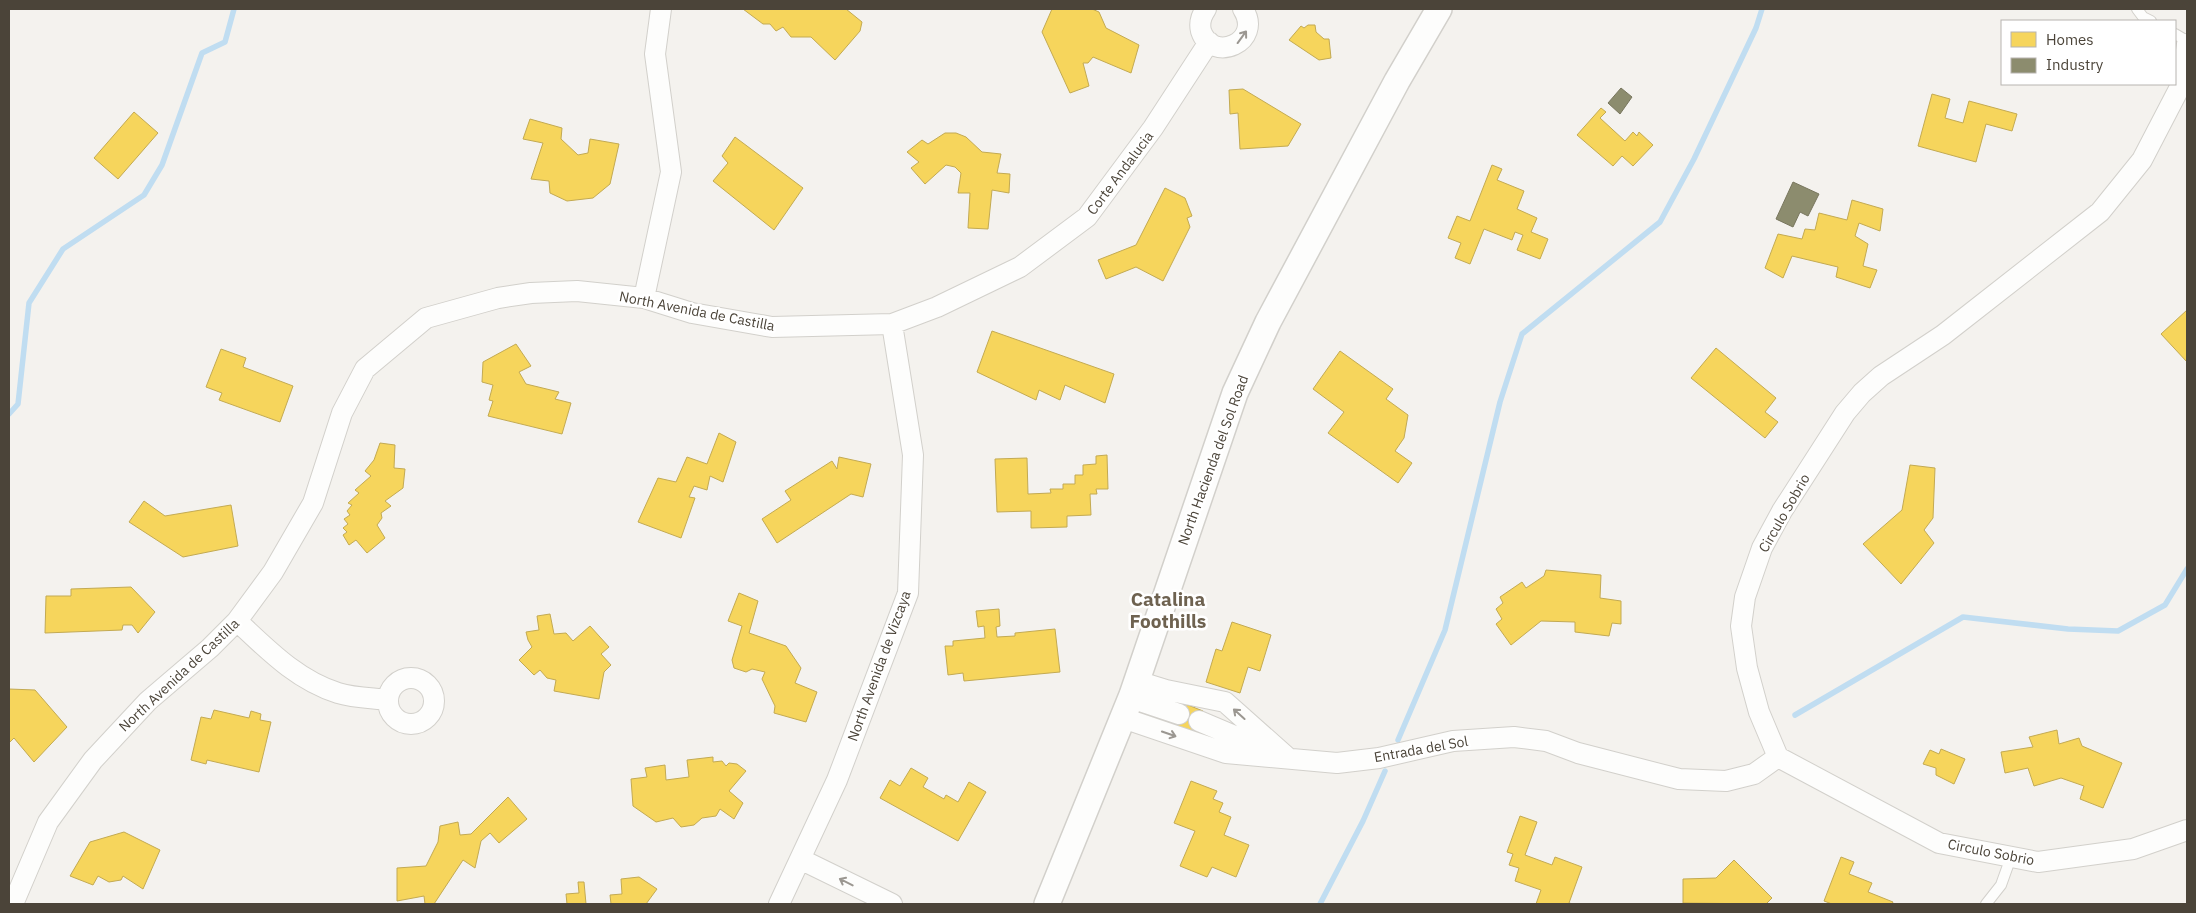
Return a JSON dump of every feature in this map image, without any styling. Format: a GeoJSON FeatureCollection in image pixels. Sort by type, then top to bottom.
{"type":"FeatureCollection","features":[{"type":"Feature","properties":{"kind":"street"},"geometry":{"type":"LineString","coordinates":[[644,298],[671,172],[655,54],[661,9]]}},
{"type":"Feature","properties":{"kind":"street"},"geometry":{"type":"LineString","coordinates":[[1206,9],[1200,21],[1201,29],[1209,42],[1224,48],[1238,43],[1247,30],[1248,22],[1243,9]]}},
{"type":"Feature","properties":{"kind":"street","name":"North Hacienda del Sol Road"},"geometry":{"type":"LineString","coordinates":[[1046,904],[1130,699],[1235,392],[1268,322],[1439,9]]}},
{"type":"Feature","properties":{"kind":"street","name":"Corte Andalucia"},"geometry":{"type":"LineString","coordinates":[[892,324],[937,307],[1020,267],[1088,218],[1154,128],[1209,42]]}},
{"type":"Feature","properties":{"kind":"street","name":"Circulo Sobrio"},"geometry":{"type":"LineString","coordinates":[[2187,42],[2181,84],[2142,160],[2100,212],[1943,335],[1881,376],[1862,392],[1845,413],[1782,511],[1762,548],[1745,597],[1741,626],[1747,668],[1759,712],[1778,757],[1939,843],[2038,862],[2133,850],[2187,830]]}},
{"type":"Feature","properties":{"kind":"street","name":"North Avenida de Castilla"},"geometry":{"type":"LineString","coordinates":[[13,904],[48,822],[92,760],[148,701],[210,648],[237,621],[273,572],[312,504],[342,413],[365,369],[426,318],[498,298],[531,293],[577,291],[644,298],[692,313],[772,327],[892,324]]}},
{"type":"Feature","properties":{"kind":"street","name":"North Avenida de Vizcaya"},"geometry":{"type":"LineString","coordinates":[[779,904],[837,780],[908,593],[913,455],[892,324]]}},
{"type":"Feature","properties":{"kind":"street"},"geometry":{"type":"LineString","coordinates":[[237,621],[283,663],[316,684],[339,693],[388,700]]}},
{"type":"Feature","properties":{"kind":"street"},"geometry":{"type":"LineString","coordinates":[[1130,699],[1166,690],[1225,702],[1288,758]]}},
{"type":"Feature","properties":{"kind":"street"},"geometry":{"type":"LineString","coordinates":[[1130,699],[1179,714]]}},
{"type":"Feature","properties":{"kind":"street","name":"Entrada del Sol"},"geometry":{"type":"LineString","coordinates":[[1130,699],[1226,753],[1337,763],[1379,758],[1453,741],[1514,737],[1546,741],[1578,753],[1680,779],[1726,781],[1754,774],[1778,757]]}},
{"type":"Feature","properties":{"kind":"street"},"geometry":{"type":"LineString","coordinates":[[1199,721],[1288,758]]}},
{"type":"Feature","properties":{"kind":"street"},"geometry":{"type":"LineString","coordinates":[[800,859],[890,904]]}},
{"type":"Feature","properties":{"kind":"lane"},"geometry":{"type":"LineString","coordinates":[[2137,9],[2143,17],[2149,20]]}},
{"type":"Feature","properties":{"kind":"lane"},"geometry":{"type":"LineString","coordinates":[[2176,35],[2187,42]]}},
{"type":"Feature","properties":{"kind":"lane"},"geometry":{"type":"LineString","coordinates":[[1986,904],[2000,885],[2011,857]]}},
{"type":"Feature","properties":{"kind":"building: Homes"},"geometry":{"type":"Polygon","coordinates":[[[743,9],[846,9],[862,22],[860,31],[835,60],[811,37],[791,37],[783,27],[776,31],[770,24],[763,24],[743,9]]]}},
{"type":"Feature","properties":{"kind":"building: Homes"},"geometry":{"type":"Polygon","coordinates":[[[1052,9],[1092,9],[1099,12],[1106,28],[1139,45],[1131,73],[1093,57],[1088,63],[1083,63],[1089,86],[1070,93],[1042,32],[1052,9]]]}},
{"type":"Feature","properties":{"kind":"building: Homes"},"geometry":{"type":"Polygon","coordinates":[[[1308,25],[1315,25],[1316,32],[1324,39],[1329,39],[1331,58],[1319,60],[1289,40],[1301,26],[1304,28],[1308,25]]]}},
{"type":"Feature","properties":{"kind":"building: Homes"},"geometry":{"type":"Polygon","coordinates":[[[1243,89],[1301,124],[1288,146],[1240,149],[1238,113],[1230,114],[1229,90],[1243,89]]]}},
{"type":"Feature","properties":{"kind":"building: Homes"},"geometry":{"type":"Polygon","coordinates":[[[1932,94],[1950,99],[1945,118],[1963,123],[1969,101],[2017,114],[2012,131],[1986,124],[1976,162],[1918,146],[1932,94]]]}},
{"type":"Feature","properties":{"kind":"building: Homes"},"geometry":{"type":"Polygon","coordinates":[[[1601,108],[1606,112],[1600,118],[1625,141],[1633,132],[1637,136],[1639,132],[1653,145],[1633,166],[1622,156],[1613,166],[1577,135],[1601,108]]]}},
{"type":"Feature","properties":{"kind":"building: Homes"},"geometry":{"type":"Polygon","coordinates":[[[134,112],[158,133],[118,179],[94,158],[134,112]]]}},
{"type":"Feature","properties":{"kind":"building: Homes"},"geometry":{"type":"Polygon","coordinates":[[[530,119],[562,128],[561,139],[578,155],[588,153],[590,139],[619,144],[610,184],[593,198],[567,201],[550,193],[549,181],[531,179],[543,143],[523,139],[530,119]]]}},
{"type":"Feature","properties":{"kind":"building: Homes"},"geometry":{"type":"Polygon","coordinates":[[[945,133],[956,133],[966,137],[982,152],[1001,154],[997,173],[1010,174],[1009,193],[992,190],[988,229],[968,228],[970,193],[958,193],[961,173],[955,167],[946,165],[925,184],[911,168],[919,162],[907,152],[922,140],[928,144],[945,133]]]}},
{"type":"Feature","properties":{"kind":"building: Homes"},"geometry":{"type":"Polygon","coordinates":[[[735,137],[803,188],[774,230],[713,181],[728,163],[722,156],[735,137]]]}},
{"type":"Feature","properties":{"kind":"building: Homes"},"geometry":{"type":"Polygon","coordinates":[[[1492,165],[1502,169],[1497,180],[1524,191],[1517,209],[1537,218],[1531,232],[1548,239],[1540,259],[1517,250],[1523,235],[1515,232],[1512,240],[1484,229],[1470,264],[1455,258],[1461,243],[1448,238],[1457,216],[1470,221],[1492,165]]]}},
{"type":"Feature","properties":{"kind":"building: Homes"},"geometry":{"type":"Polygon","coordinates":[[[1165,188],[1185,198],[1192,216],[1187,218],[1190,227],[1163,281],[1136,267],[1106,279],[1098,260],[1136,245],[1165,188]]]}},
{"type":"Feature","properties":{"kind":"building: Homes"},"geometry":{"type":"Polygon","coordinates":[[[1852,200],[1883,209],[1880,231],[1859,223],[1855,236],[1868,244],[1863,266],[1877,270],[1870,288],[1836,277],[1838,267],[1792,256],[1783,278],[1765,268],[1778,234],[1802,239],[1805,229],[1815,230],[1819,213],[1847,220],[1852,200]]]}},
{"type":"Feature","properties":{"kind":"building: Homes"},"geometry":{"type":"Polygon","coordinates":[[[2187,310],[2187,362],[2161,334],[2187,310]]]}},
{"type":"Feature","properties":{"kind":"building: Homes"},"geometry":{"type":"Polygon","coordinates":[[[992,331],[1114,374],[1105,403],[1065,385],[1060,400],[1039,390],[1036,400],[977,372],[992,331]]]}},
{"type":"Feature","properties":{"kind":"building: Homes"},"geometry":{"type":"Polygon","coordinates":[[[516,344],[531,366],[519,372],[526,384],[559,392],[555,399],[571,403],[562,434],[488,416],[493,401],[489,400],[493,385],[482,382],[483,362],[516,344]]]}},
{"type":"Feature","properties":{"kind":"building: Homes"},"geometry":{"type":"Polygon","coordinates":[[[1716,348],[1776,398],[1765,412],[1778,422],[1765,438],[1691,378],[1716,348]]]}},
{"type":"Feature","properties":{"kind":"building: Homes"},"geometry":{"type":"Polygon","coordinates":[[[221,349],[246,358],[243,367],[293,386],[280,422],[219,400],[222,393],[206,387],[221,349]]]}},
{"type":"Feature","properties":{"kind":"building: Homes"},"geometry":{"type":"Polygon","coordinates":[[[1340,351],[1393,389],[1386,399],[1408,415],[1404,438],[1395,451],[1412,463],[1398,483],[1328,433],[1344,412],[1313,389],[1340,351]]]}},
{"type":"Feature","properties":{"kind":"building: Homes"},"geometry":{"type":"Polygon","coordinates":[[[719,433],[736,442],[723,482],[710,476],[707,490],[694,486],[689,497],[695,498],[681,538],[638,522],[658,478],[676,482],[687,457],[707,464],[719,433]]]}},
{"type":"Feature","properties":{"kind":"building: Homes"},"geometry":{"type":"Polygon","coordinates":[[[380,443],[395,445],[394,468],[405,469],[403,488],[385,501],[391,506],[381,513],[382,518],[377,525],[385,538],[367,553],[356,540],[349,545],[343,535],[347,532],[343,528],[348,524],[344,519],[350,515],[347,511],[352,505],[348,503],[359,493],[355,490],[371,476],[365,471],[374,460],[380,443]]]}},
{"type":"Feature","properties":{"kind":"building: Homes"},"geometry":{"type":"Polygon","coordinates":[[[1107,455],[1108,489],[1096,489],[1097,494],[1090,494],[1091,515],[1067,516],[1067,527],[1031,528],[1031,511],[997,512],[995,459],[1027,458],[1028,494],[1051,493],[1050,489],[1063,489],[1063,484],[1075,484],[1075,475],[1083,475],[1083,465],[1096,464],[1096,456],[1107,455]]]}},
{"type":"Feature","properties":{"kind":"building: Homes"},"geometry":{"type":"Polygon","coordinates":[[[839,457],[871,464],[863,497],[851,494],[777,543],[762,519],[791,500],[785,491],[832,461],[837,469],[839,457]]]}},
{"type":"Feature","properties":{"kind":"building: Homes"},"geometry":{"type":"Polygon","coordinates":[[[1910,465],[1935,468],[1933,518],[1924,530],[1934,543],[1901,584],[1863,544],[1902,510],[1910,465]]]}},
{"type":"Feature","properties":{"kind":"building: Homes"},"geometry":{"type":"Polygon","coordinates":[[[144,501],[165,516],[231,505],[238,546],[183,557],[129,522],[144,501]]]}},
{"type":"Feature","properties":{"kind":"building: Homes"},"geometry":{"type":"Polygon","coordinates":[[[1546,570],[1601,575],[1600,598],[1621,601],[1621,624],[1612,623],[1609,636],[1575,632],[1575,622],[1541,621],[1511,645],[1496,624],[1502,619],[1496,609],[1503,603],[1500,597],[1522,582],[1526,588],[1544,576],[1546,570]]]}},
{"type":"Feature","properties":{"kind":"building: Homes"},"geometry":{"type":"Polygon","coordinates":[[[131,587],[155,612],[138,633],[132,625],[123,625],[122,630],[45,633],[46,596],[71,596],[71,589],[131,587]]]}},
{"type":"Feature","properties":{"kind":"building: Homes"},"geometry":{"type":"Polygon","coordinates":[[[739,593],[758,601],[749,633],[786,646],[801,668],[795,683],[817,692],[806,722],[774,713],[775,706],[762,679],[765,672],[752,669],[746,672],[734,668],[732,660],[742,626],[728,621],[739,593]]]}},
{"type":"Feature","properties":{"kind":"building: Homes"},"geometry":{"type":"Polygon","coordinates":[[[999,609],[1000,626],[996,627],[997,637],[1015,636],[1015,633],[1055,629],[1060,672],[964,681],[963,673],[948,675],[945,646],[953,646],[953,641],[985,638],[984,626],[978,627],[976,611],[999,609]]]}},
{"type":"Feature","properties":{"kind":"building: Homes"},"geometry":{"type":"Polygon","coordinates":[[[550,614],[554,634],[566,633],[573,641],[590,626],[609,647],[601,654],[611,665],[604,672],[599,699],[554,691],[556,680],[547,678],[540,670],[534,675],[519,660],[532,647],[526,632],[539,630],[537,616],[550,614]]]}},
{"type":"Feature","properties":{"kind":"building: Homes"},"geometry":{"type":"Polygon","coordinates":[[[1232,622],[1271,635],[1260,671],[1248,667],[1240,693],[1206,682],[1216,649],[1222,651],[1232,622]]]}},
{"type":"Feature","properties":{"kind":"building: Homes"},"geometry":{"type":"Polygon","coordinates":[[[9,689],[35,690],[67,727],[34,762],[14,738],[9,743],[9,689]]]}},
{"type":"Feature","properties":{"kind":"building: Homes"},"geometry":{"type":"Polygon","coordinates":[[[1183,703],[1203,711],[1194,734],[1174,727],[1183,703]]]}},
{"type":"Feature","properties":{"kind":"building: Homes"},"geometry":{"type":"Polygon","coordinates":[[[214,710],[249,718],[251,711],[261,714],[260,720],[271,722],[259,772],[207,760],[206,764],[191,760],[201,717],[211,719],[214,710]]]}},
{"type":"Feature","properties":{"kind":"building: Homes"},"geometry":{"type":"Polygon","coordinates":[[[2057,730],[2059,744],[2079,738],[2082,746],[2122,763],[2103,808],[2080,799],[2084,786],[2061,778],[2034,786],[2028,768],[2005,773],[2001,752],[2033,747],[2029,737],[2057,730]]]}},
{"type":"Feature","properties":{"kind":"building: Homes"},"geometry":{"type":"Polygon","coordinates":[[[1941,749],[1965,759],[1954,784],[1936,775],[1936,768],[1923,764],[1930,750],[1939,754],[1941,749]]]}},
{"type":"Feature","properties":{"kind":"building: Homes"},"geometry":{"type":"Polygon","coordinates":[[[713,757],[713,762],[722,761],[726,766],[729,763],[737,764],[746,771],[729,791],[743,803],[734,819],[720,809],[716,816],[702,818],[694,825],[681,827],[673,818],[656,822],[633,806],[631,779],[647,777],[645,768],[665,765],[666,780],[689,777],[687,760],[713,757]]]}},
{"type":"Feature","properties":{"kind":"building: Homes"},"geometry":{"type":"Polygon","coordinates":[[[911,768],[928,778],[923,787],[944,799],[946,795],[958,802],[969,782],[986,792],[958,841],[880,798],[890,780],[900,786],[911,768]]]}},
{"type":"Feature","properties":{"kind":"building: Homes"},"geometry":{"type":"Polygon","coordinates":[[[1191,781],[1217,791],[1213,799],[1223,803],[1219,812],[1231,817],[1224,835],[1249,845],[1236,877],[1212,867],[1207,877],[1180,866],[1195,831],[1174,823],[1191,781]]]}},
{"type":"Feature","properties":{"kind":"building: Homes"},"geometry":{"type":"Polygon","coordinates":[[[508,797],[527,819],[499,843],[490,833],[481,841],[475,868],[463,860],[434,904],[425,904],[424,896],[397,901],[397,868],[426,866],[438,842],[440,826],[458,822],[460,835],[471,834],[508,797]]]}},
{"type":"Feature","properties":{"kind":"building: Homes"},"geometry":{"type":"Polygon","coordinates":[[[1520,816],[1537,822],[1525,855],[1552,865],[1555,857],[1582,867],[1569,903],[1573,904],[1536,904],[1541,890],[1515,881],[1519,868],[1509,865],[1513,854],[1507,852],[1520,816]]]}},
{"type":"Feature","properties":{"kind":"building: Homes"},"geometry":{"type":"Polygon","coordinates":[[[124,832],[160,850],[143,889],[123,876],[121,880],[109,882],[98,876],[93,885],[70,876],[90,842],[124,832]]]}},
{"type":"Feature","properties":{"kind":"building: Homes"},"geometry":{"type":"Polygon","coordinates":[[[1841,857],[1854,862],[1849,874],[1872,883],[1868,892],[1893,902],[1892,904],[1832,904],[1824,901],[1841,857]]]}},
{"type":"Feature","properties":{"kind":"building: Homes"},"geometry":{"type":"Polygon","coordinates":[[[1734,860],[1772,898],[1766,904],[1683,903],[1683,879],[1716,878],[1734,860]]]}},
{"type":"Feature","properties":{"kind":"building: Homes"},"geometry":{"type":"Polygon","coordinates":[[[639,877],[657,889],[646,904],[611,904],[610,895],[622,894],[621,879],[639,877]]]}},
{"type":"Feature","properties":{"kind":"building: Homes"},"geometry":{"type":"Polygon","coordinates":[[[578,882],[584,882],[586,904],[567,904],[566,894],[579,893],[578,882]]]}},
{"type":"Feature","properties":{"kind":"building: Industry"},"geometry":{"type":"Polygon","coordinates":[[[1621,88],[1632,97],[1620,114],[1608,103],[1621,88]]]}},
{"type":"Feature","properties":{"kind":"building: Industry"},"geometry":{"type":"Polygon","coordinates":[[[1793,182],[1819,194],[1808,216],[1800,212],[1793,227],[1776,219],[1793,182]]]}},
{"type":"Feature","properties":{"kind":"waterway"},"geometry":{"type":"LineString","coordinates":[[9,414],[18,404],[29,303],[63,249],[144,195],[162,165],[202,53],[225,42],[234,9]]}},
{"type":"Feature","properties":{"kind":"waterway"},"geometry":{"type":"LineString","coordinates":[[1398,740],[1445,630],[1500,402],[1522,334],[1660,222],[1694,159],[1756,28],[1762,9]]}},
{"type":"Feature","properties":{"kind":"waterway"},"geometry":{"type":"LineString","coordinates":[[1795,715],[1963,617],[2068,629],[2118,631],[2165,605],[2187,569]]}},
{"type":"Feature","properties":{"kind":"waterway"},"geometry":{"type":"LineString","coordinates":[[1320,904],[1363,821],[1385,771]]}},
{"type":"Feature","properties":{"kind":"district","name":"Catalina Foothills"},"geometry":{"type":"Point","coordinates":[1168,610]}}]}
